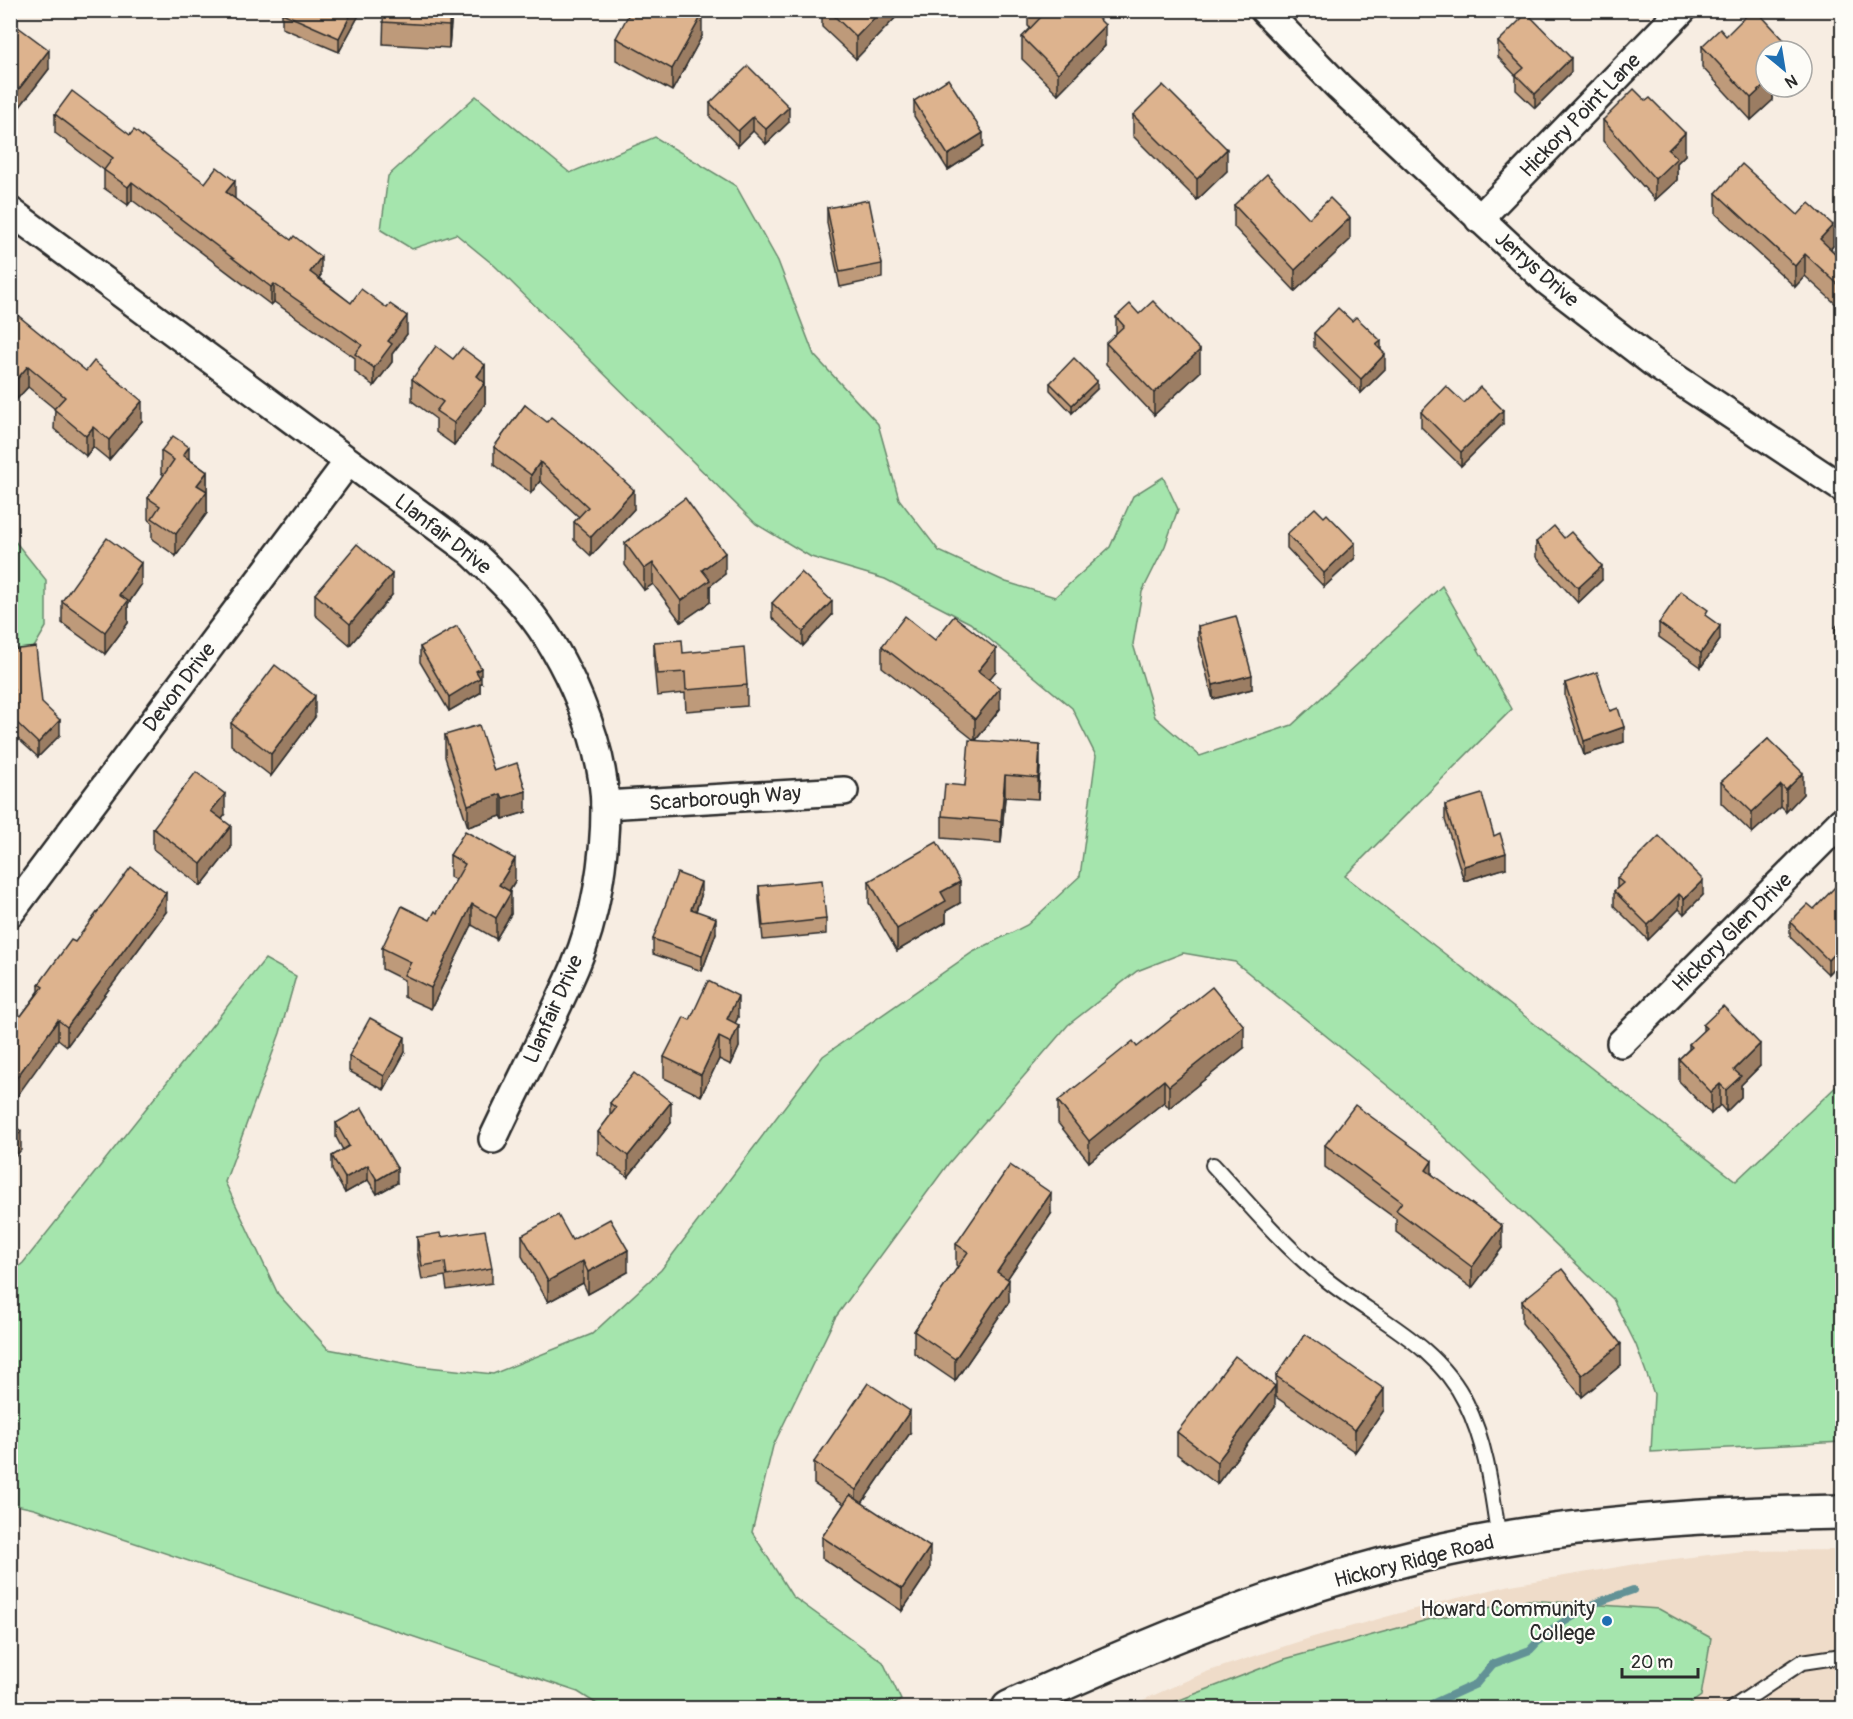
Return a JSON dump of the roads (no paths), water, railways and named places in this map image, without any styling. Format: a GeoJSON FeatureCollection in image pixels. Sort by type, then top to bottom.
{"type":"FeatureCollection","features":[{"type":"Feature","properties":{"kind":"street","name":"Jerrys Drive"},"geometry":{"type":"LineString","coordinates":[[1264,10],[1339,87],[1547,281],[1659,367],[1842,488]]}},
{"type":"Feature","properties":{"kind":"street","name":"Hickory Point Lane"},"geometry":{"type":"LineString","coordinates":[[1479,219],[1682,10]]}},
{"type":"Feature","properties":{"kind":"street","name":"Llanfair Drive"},"geometry":{"type":"LineString","coordinates":[[10,211],[471,552],[526,608],[574,687],[598,760],[605,805],[595,903],[576,965],[493,1139]]}},
{"type":"Feature","properties":{"kind":"street","name":"Devon Drive"},"geometry":{"type":"LineString","coordinates":[[10,913],[348,462]]}},
{"type":"Feature","properties":{"kind":"street","name":"Scarborough Way"},"geometry":{"type":"LineString","coordinates":[[605,805],[844,790]]}},
{"type":"Feature","properties":{"kind":"street","name":"Hickory Glen Drive"},"geometry":{"type":"LineString","coordinates":[[1621,1043],[1842,821]]}},
{"type":"Feature","properties":{"kind":"street","name":"Hickory Ridge Road"},"geometry":{"type":"LineString","coordinates":[[1009,1708],[1188,1629],[1301,1589],[1417,1557],[1499,1540],[1642,1520],[1734,1514],[1842,1512]]}},
{"type":"Feature","properties":{"kind":"lane"},"geometry":{"type":"LineString","coordinates":[[1214,1165],[1288,1245],[1328,1281],[1426,1351],[1449,1376],[1466,1401],[1476,1426],[1486,1463],[1499,1540]]}},
{"type":"Feature","properties":{"kind":"lane"},"geometry":{"type":"LineString","coordinates":[[1734,1708],[1802,1662],[1842,1656]]}},
{"type":"Feature","properties":{"kind":"waterway"},"geometry":{"type":"LineString","coordinates":[[1423,1708],[1476,1684],[1493,1664],[1530,1650],[1546,1633],[1593,1604],[1633,1590]]}},
{"type":"Feature","properties":{"kind":"place","name":"Howard Community College"},"geometry":{"type":"Point","coordinates":[1607,1621]}}]}
